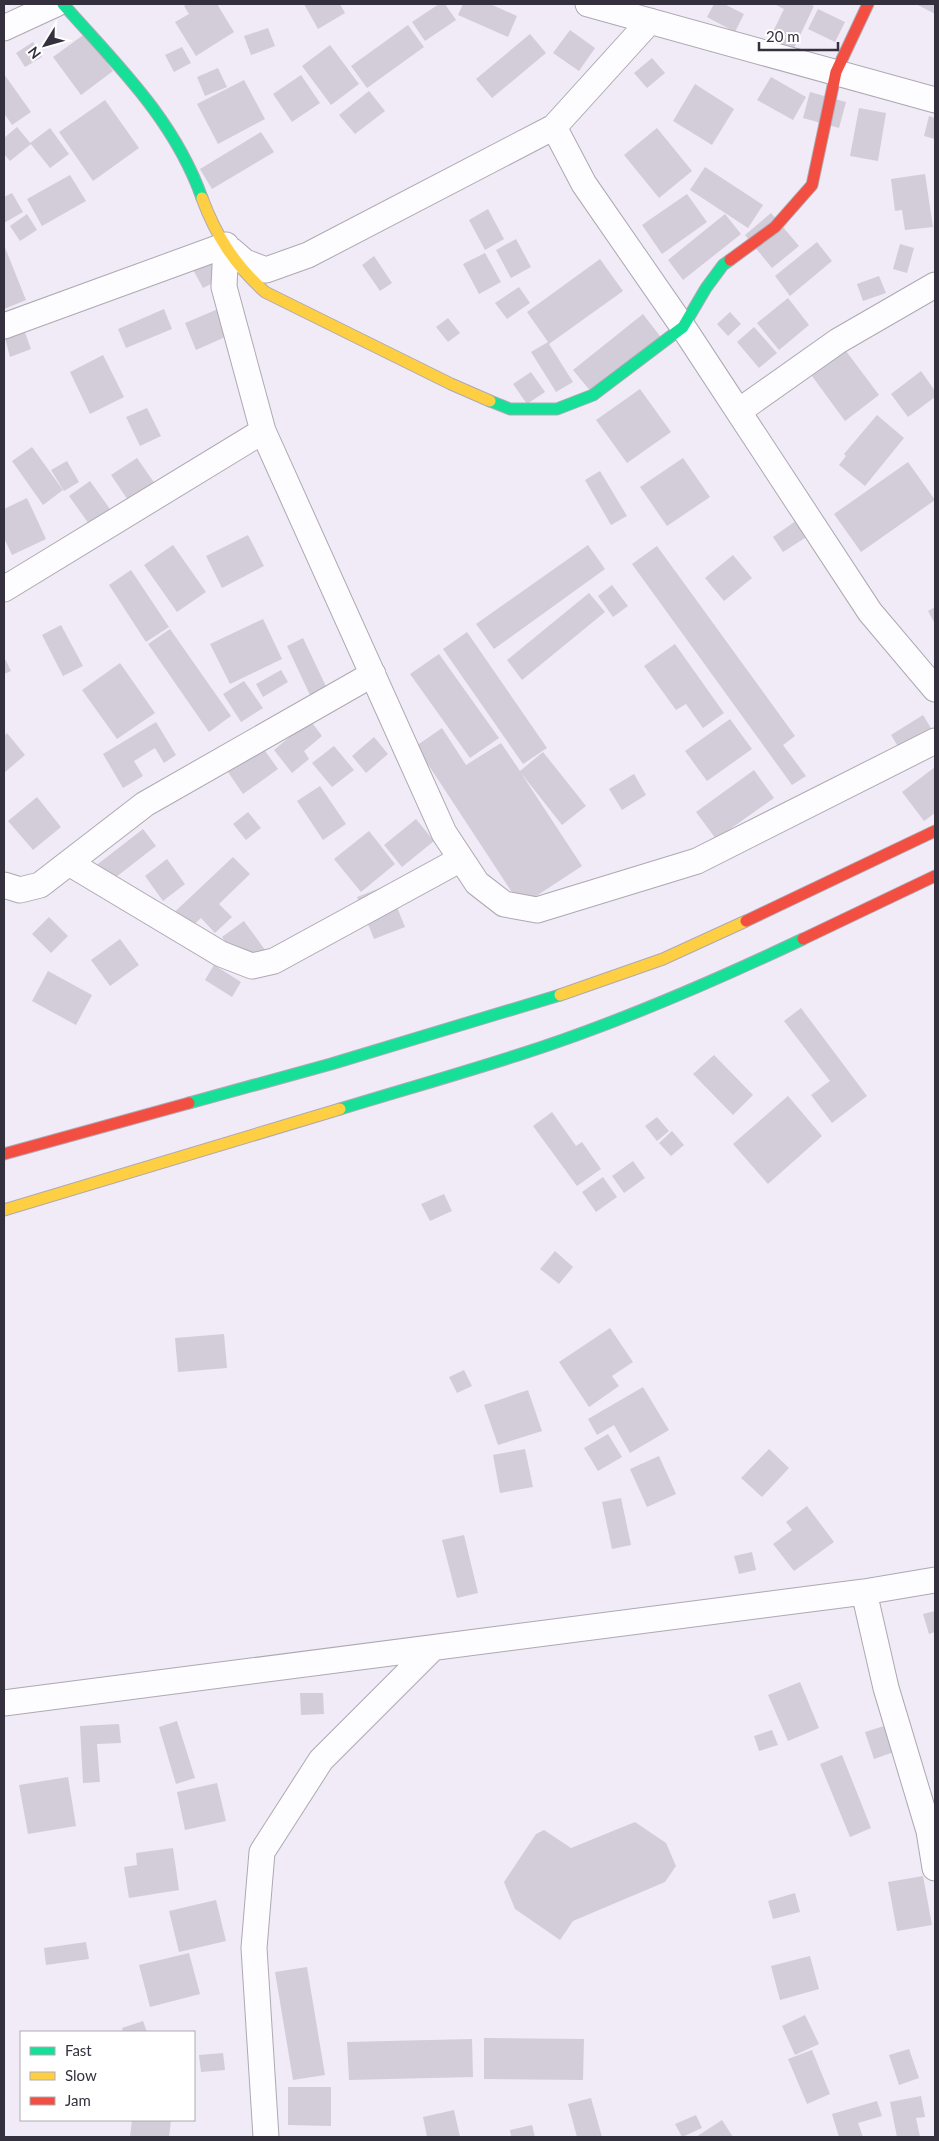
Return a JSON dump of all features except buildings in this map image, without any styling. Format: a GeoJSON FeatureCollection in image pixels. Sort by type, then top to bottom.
{"type":"FeatureCollection","features":[{"type":"Feature","properties":{"kind":"street"},"geometry":{"type":"LineString","coordinates":[[4,28],[56,4]]}},
{"type":"Feature","properties":{"kind":"street"},"geometry":{"type":"LineString","coordinates":[[63,4],[153,105],[192,169],[212,225],[242,271],[265,292],[451,384],[510,409],[557,409],[593,395],[684,327],[706,288],[723,265],[775,227],[812,185],[836,72],[868,4]]}},
{"type":"Feature","properties":{"kind":"street"},"geometry":{"type":"LineString","coordinates":[[588,4],[935,100]]}},
{"type":"Feature","properties":{"kind":"street"},"geometry":{"type":"LineString","coordinates":[[226,245],[245,262],[266,270],[308,255],[554,128],[650,21]]}},
{"type":"Feature","properties":{"kind":"street"},"geometry":{"type":"LineString","coordinates":[[554,128],[584,184],[684,327],[870,612],[935,689]]}},
{"type":"Feature","properties":{"kind":"street"},"geometry":{"type":"LineString","coordinates":[[4,326],[226,245]]}},
{"type":"Feature","properties":{"kind":"street"},"geometry":{"type":"LineString","coordinates":[[226,245],[224,287],[263,431],[444,832],[476,883],[504,904],[537,910],[697,860],[935,741]]}},
{"type":"Feature","properties":{"kind":"street"},"geometry":{"type":"LineString","coordinates":[[739,411],[838,342],[935,285]]}},
{"type":"Feature","properties":{"kind":"street"},"geometry":{"type":"LineString","coordinates":[[4,589],[263,431]]}},
{"type":"Feature","properties":{"kind":"street"},"geometry":{"type":"LineString","coordinates":[[4,885],[20,890],[40,885],[145,804],[373,674]]}},
{"type":"Feature","properties":{"kind":"street"},"geometry":{"type":"LineString","coordinates":[[4,1154],[331,1064],[663,959],[792,900],[935,831]]}},
{"type":"Feature","properties":{"kind":"street"},"geometry":{"type":"LineString","coordinates":[[69,862],[221,954],[252,966],[274,961],[461,859]]}},
{"type":"Feature","properties":{"kind":"street"},"geometry":{"type":"LineString","coordinates":[[4,1210],[528,1052],[630,1015],[748,965],[935,876]]}},
{"type":"Feature","properties":{"kind":"street"},"geometry":{"type":"LineString","coordinates":[[4,1703],[864,1592],[935,1580]]}},
{"type":"Feature","properties":{"kind":"street"},"geometry":{"type":"LineString","coordinates":[[864,1592],[886,1688],[929,1831],[935,1868]]}},
{"type":"Feature","properties":{"kind":"street"},"geometry":{"type":"LineString","coordinates":[[266,2137],[254,1948],[262,1852],[321,1760],[433,1648]]}},
{"type":"Feature","properties":{"kind":"traffic: fast"},"geometry":{"type":"LineString","coordinates":[[63,4],[123,71],[160,118],[190,169],[202,198]]}},
{"type":"Feature","properties":{"kind":"traffic: fast"},"geometry":{"type":"LineString","coordinates":[[490,401],[510,409],[557,409],[593,395],[683,327],[706,288],[723,265],[730,260]]}},
{"type":"Feature","properties":{"kind":"traffic: fast"},"geometry":{"type":"LineString","coordinates":[[340,1109],[496,1062],[591,1030],[698,987],[803,939]]}},
{"type":"Feature","properties":{"kind":"traffic: fast"},"geometry":{"type":"LineString","coordinates":[[189,1103],[331,1064],[560,995]]}},
{"type":"Feature","properties":{"kind":"traffic: slow"},"geometry":{"type":"LineString","coordinates":[[202,198],[207,212],[228,249],[244,271],[265,292],[451,384],[490,401]]}},
{"type":"Feature","properties":{"kind":"traffic: slow"},"geometry":{"type":"LineString","coordinates":[[560,995],[663,959],[746,921]]}},
{"type":"Feature","properties":{"kind":"traffic: slow"},"geometry":{"type":"LineString","coordinates":[[4,1210],[340,1109]]}},
{"type":"Feature","properties":{"kind":"traffic: jam"},"geometry":{"type":"LineString","coordinates":[[730,260],[775,227],[812,185],[836,72],[868,4]]}},
{"type":"Feature","properties":{"kind":"traffic: jam"},"geometry":{"type":"LineString","coordinates":[[746,921],[935,831]]}},
{"type":"Feature","properties":{"kind":"traffic: jam"},"geometry":{"type":"LineString","coordinates":[[803,939],[935,876]]}},
{"type":"Feature","properties":{"kind":"traffic: jam"},"geometry":{"type":"LineString","coordinates":[[4,1154],[189,1103]]}}]}
